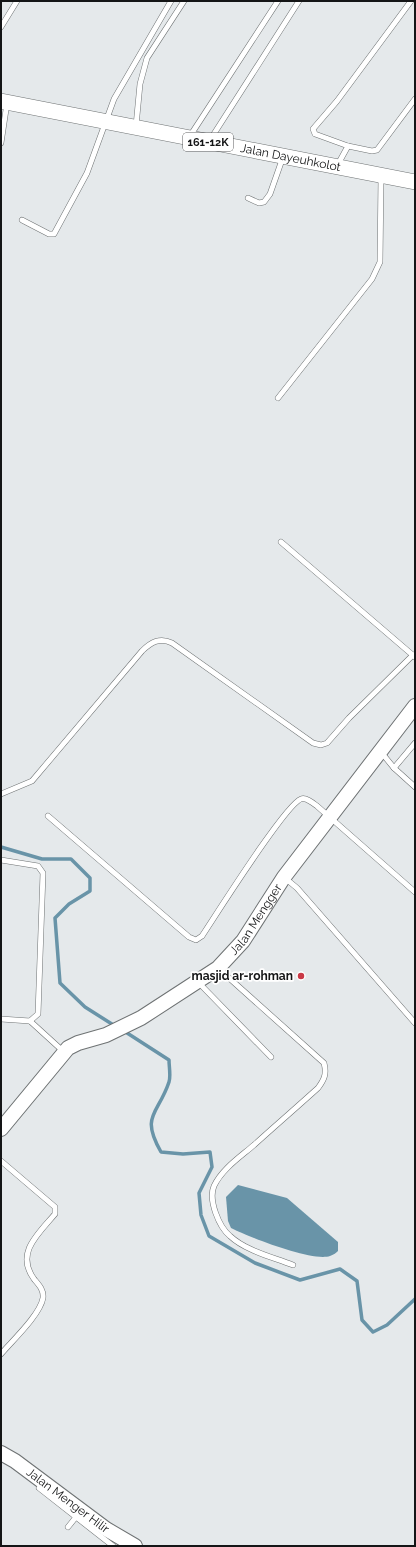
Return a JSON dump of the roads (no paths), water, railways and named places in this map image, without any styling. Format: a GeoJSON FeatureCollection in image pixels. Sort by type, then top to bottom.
{"type":"FeatureCollection","features":[{"type":"Feature","properties":{"kind":"main road","name":"Jalan Dayeuhkolot"},"geometry":{"type":"LineString","coordinates":[[4,101],[415,182]]}},
{"type":"Feature","properties":{"kind":"street","name":"Jalan Mengger"},"geometry":{"type":"LineString","coordinates":[[1,1129],[65,1052],[78,1043],[119,1029],[141,1018],[218,968],[243,941],[284,877],[415,706]]}},
{"type":"Feature","properties":{"kind":"street","name":"Jalan Menger Hilir"},"geometry":{"type":"LineString","coordinates":[[1,1453],[15,1461],[124,1544]]}},
{"type":"Feature","properties":{"kind":"lane"},"geometry":{"type":"LineString","coordinates":[[1,27],[17,1]]}},
{"type":"Feature","properties":{"kind":"lane"},"geometry":{"type":"LineString","coordinates":[[22,220],[49,234],[54,234],[87,173],[114,99],[171,1]]}},
{"type":"Feature","properties":{"kind":"lane"},"geometry":{"type":"LineString","coordinates":[[136,127],[140,84],[147,58],[184,1]]}},
{"type":"Feature","properties":{"kind":"lane"},"geometry":{"type":"LineString","coordinates":[[189,138],[278,1]]}},
{"type":"Feature","properties":{"kind":"lane"},"geometry":{"type":"LineString","coordinates":[[209,142],[299,1]]}},
{"type":"Feature","properties":{"kind":"lane"},"geometry":{"type":"LineString","coordinates":[[411,1],[337,101],[313,129],[315,134],[348,146],[372,151],[377,150],[415,99]]}},
{"type":"Feature","properties":{"kind":"lane"},"geometry":{"type":"LineString","coordinates":[[1,143],[4,101]]}},
{"type":"Feature","properties":{"kind":"lane"},"geometry":{"type":"LineString","coordinates":[[337,167],[348,146]]}},
{"type":"Feature","properties":{"kind":"lane"},"geometry":{"type":"LineString","coordinates":[[248,198],[259,203],[264,202],[270,194],[283,156]]}},
{"type":"Feature","properties":{"kind":"lane"},"geometry":{"type":"LineString","coordinates":[[278,398],[372,279],[380,262],[381,176]]}},
{"type":"Feature","properties":{"kind":"lane"},"geometry":{"type":"LineString","coordinates":[[1,794],[32,781],[142,651],[150,644],[157,641],[166,640],[172,643],[313,743],[321,745],[327,743],[349,718],[414,656],[281,542]]}},
{"type":"Feature","properties":{"kind":"lane"},"geometry":{"type":"LineString","coordinates":[[394,768],[415,743]]}},
{"type":"Feature","properties":{"kind":"lane"},"geometry":{"type":"LineString","coordinates":[[381,751],[394,768],[415,787]]}},
{"type":"Feature","properties":{"kind":"lane"},"geometry":{"type":"LineString","coordinates":[[48,816],[192,939],[196,940],[202,936],[274,828],[292,806],[300,799],[306,799],[329,817],[415,892]]}},
{"type":"Feature","properties":{"kind":"lane"},"geometry":{"type":"LineString","coordinates":[[1,860],[38,866],[43,873],[38,1014],[30,1021]]}},
{"type":"Feature","properties":{"kind":"lane"},"geometry":{"type":"LineString","coordinates":[[284,877],[296,888],[415,1023]]}},
{"type":"Feature","properties":{"kind":"lane"},"geometry":{"type":"LineString","coordinates":[[218,968],[324,1063],[326,1070],[324,1081],[318,1088],[226,1169],[214,1187],[213,1202],[220,1227],[231,1237],[245,1246],[293,1265]]}},
{"type":"Feature","properties":{"kind":"lane"},"geometry":{"type":"LineString","coordinates":[[198,982],[271,1056]]}},
{"type":"Feature","properties":{"kind":"lane"},"geometry":{"type":"LineString","coordinates":[[1,1019],[30,1021],[65,1052]]}},
{"type":"Feature","properties":{"kind":"lane"},"geometry":{"type":"LineString","coordinates":[[1,1161],[55,1207],[56,1210],[55,1214],[34,1239],[26,1259],[27,1268],[42,1288],[43,1298],[28,1323],[1,1354]]}},
{"type":"Feature","properties":{"kind":"lane"},"geometry":{"type":"LineString","coordinates":[[15,1461],[21,1473],[27,1478]]}},
{"type":"Feature","properties":{"kind":"lane"},"geometry":{"type":"LineString","coordinates":[[33,1482],[76,1516],[124,1544]]}},
{"type":"Feature","properties":{"kind":"lane"},"geometry":{"type":"LineString","coordinates":[[68,1527],[76,1516]]}},
{"type":"Feature","properties":{"kind":"water"},"geometry":{"type":"Polygon","coordinates":[[[238,1185],[287,1198],[338,1242],[338,1251],[330,1256],[321,1257],[309,1255],[280,1248],[231,1228],[228,1221],[226,1197],[238,1185]]]}},
{"type":"Feature","properties":{"kind":"waterway"},"geometry":{"type":"LineString","coordinates":[[1,847],[42,859],[71,859],[90,878],[90,891],[69,904],[55,918],[60,983],[85,1007],[115,1026]]}},
{"type":"Feature","properties":{"kind":"waterway"},"geometry":{"type":"LineString","coordinates":[[124,1031],[169,1060],[170,1080],[151,1122],[155,1140],[161,1152],[183,1154],[210,1152],[212,1167],[199,1193],[201,1215],[209,1236],[255,1263],[300,1280],[340,1269],[357,1281],[362,1320],[373,1332],[387,1325],[415,1299]]}},
{"type":"Feature","properties":{"kind":"place","name":"masjid ar-rohman"},"geometry":{"type":"Point","coordinates":[301,976]}}]}
